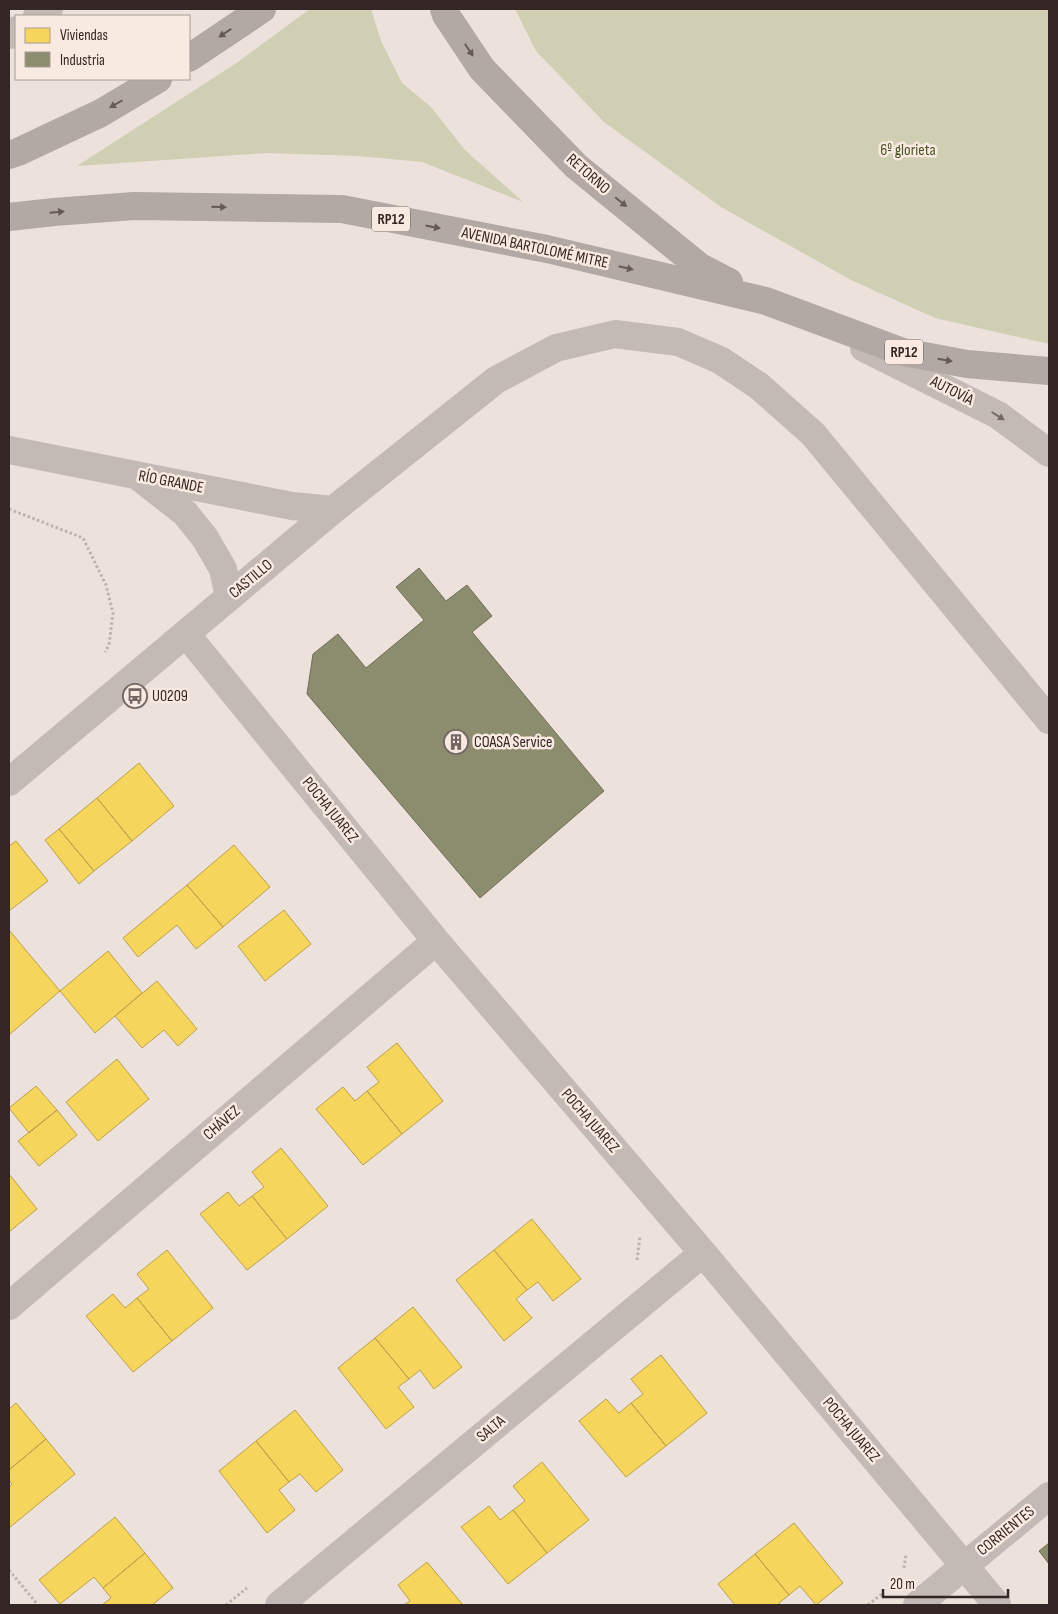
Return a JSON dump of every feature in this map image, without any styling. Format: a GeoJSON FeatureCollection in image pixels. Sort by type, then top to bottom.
{"type":"FeatureCollection","features":[{"type":"Feature","properties":{"kind":"main road"},"geometry":{"type":"LineString","coordinates":[[190,57],[262,9]]}},
{"type":"Feature","properties":{"kind":"main road","name":"RETORNO"},"geometry":{"type":"LineString","coordinates":[[444,9],[482,70],[576,166],[700,267],[766,301]]}},
{"type":"Feature","properties":{"kind":"main road"},"geometry":{"type":"LineString","coordinates":[[9,155],[101,113],[156,80]]}},
{"type":"Feature","properties":{"kind":"main road","name":"AVENIDA BARTOLOMÉ MITRE"},"geometry":{"type":"LineString","coordinates":[[9,217],[134,206],[342,209],[547,249],[766,301],[904,352],[967,364],[1049,371]]}},
{"type":"Feature","properties":{"kind":"street","name":"AUTOVÍA"},"geometry":{"type":"LineString","coordinates":[[766,301],[927,378],[998,415],[1049,453]]}},
{"type":"Feature","properties":{"kind":"street","name":"CASTILLO"},"geometry":{"type":"LineString","coordinates":[[9,782],[333,510],[496,380],[556,348],[615,334],[678,342],[720,360],[759,386],[813,434],[1049,720]]}},
{"type":"Feature","properties":{"kind":"street","name":"RÍO GRANDE"},"geometry":{"type":"LineString","coordinates":[[9,450],[292,506],[333,510]]}},
{"type":"Feature","properties":{"kind":"street"},"geometry":{"type":"LineString","coordinates":[[137,476],[185,513],[204,538],[223,569],[229,598]]}},
{"type":"Feature","properties":{"kind":"street","name":"POCHA JUAREZ"},"geometry":{"type":"LineString","coordinates":[[186,634],[436,941],[703,1253],[997,1605]]}},
{"type":"Feature","properties":{"kind":"street","name":"CHÁVEZ"},"geometry":{"type":"LineString","coordinates":[[9,1306],[436,941]]}},
{"type":"Feature","properties":{"kind":"street","name":"SALTA"},"geometry":{"type":"LineString","coordinates":[[278,1605],[703,1253]]}},
{"type":"Feature","properties":{"kind":"street","name":"CORRIENTES"},"geometry":{"type":"LineString","coordinates":[[917,1605],[1049,1496]]}},
{"type":"Feature","properties":{"kind":"path"},"geometry":{"type":"LineString","coordinates":[[9,509],[83,538],[106,585],[113,613],[109,645],[104,654]]}},
{"type":"Feature","properties":{"kind":"path"},"geometry":{"type":"LineString","coordinates":[[636,1266],[641,1228]]}},
{"type":"Feature","properties":{"kind":"path"},"geometry":{"type":"LineString","coordinates":[[904,1568],[907,1551]]}},
{"type":"Feature","properties":{"kind":"path"},"geometry":{"type":"LineString","coordinates":[[9,1570],[38,1605]]}},
{"type":"Feature","properties":{"kind":"path"},"geometry":{"type":"LineString","coordinates":[[226,1605],[249,1586]]}},
{"type":"Feature","properties":{"kind":"path"},"geometry":{"type":"LineString","coordinates":[[868,1605],[889,1588]]}},
{"type":"Feature","properties":{"kind":"green space"},"geometry":{"type":"Polygon","coordinates":[[[310,9],[371,9],[381,41],[402,83],[431,107],[465,150],[523,202],[422,162],[359,156],[266,153],[77,166],[235,64],[310,9]]]}},
{"type":"Feature","properties":{"kind":"green space","name":"6º glorieta"},"geometry":{"type":"Polygon","coordinates":[[[515,9],[1049,9],[1049,344],[935,318],[851,280],[721,207],[604,122],[536,51],[515,9]]]}},
{"type":"Feature","properties":{"kind":"building: Viviendas"},"geometry":{"type":"Polygon","coordinates":[[[139,763],[174,806],[132,841],[97,798],[139,763]]]}},
{"type":"Feature","properties":{"kind":"building: Viviendas"},"geometry":{"type":"Polygon","coordinates":[[[97,798],[132,841],[94,871],[59,829],[97,798]]]}},
{"type":"Feature","properties":{"kind":"building: Viviendas"},"geometry":{"type":"Polygon","coordinates":[[[59,829],[94,871],[79,884],[45,840],[59,829]]]}},
{"type":"Feature","properties":{"kind":"building: Viviendas"},"geometry":{"type":"Polygon","coordinates":[[[16,841],[48,881],[9,911],[9,846],[16,841]]]}},
{"type":"Feature","properties":{"kind":"building: Viviendas"},"geometry":{"type":"Polygon","coordinates":[[[234,845],[270,887],[223,927],[187,885],[234,845]]]}},
{"type":"Feature","properties":{"kind":"building: Viviendas"},"geometry":{"type":"Polygon","coordinates":[[[187,885],[223,927],[196,949],[177,925],[138,957],[123,938],[187,885]]]}},
{"type":"Feature","properties":{"kind":"building: Viviendas"},"geometry":{"type":"Polygon","coordinates":[[[284,910],[311,944],[265,981],[238,946],[284,910]]]}},
{"type":"Feature","properties":{"kind":"building: Viviendas"},"geometry":{"type":"Polygon","coordinates":[[[9,930],[60,991],[9,1035],[9,930]]]}},
{"type":"Feature","properties":{"kind":"building: Viviendas"},"geometry":{"type":"Polygon","coordinates":[[[108,951],[142,993],[95,1033],[60,991],[108,951]]]}},
{"type":"Feature","properties":{"kind":"building: Viviendas"},"geometry":{"type":"Polygon","coordinates":[[[157,981],[197,1029],[178,1046],[164,1030],[142,1048],[115,1016],[157,981]]]}},
{"type":"Feature","properties":{"kind":"building: Viviendas"},"geometry":{"type":"Polygon","coordinates":[[[397,1043],[443,1101],[402,1134],[367,1091],[379,1082],[367,1067],[397,1043]]]}},
{"type":"Feature","properties":{"kind":"building: Viviendas"},"geometry":{"type":"Polygon","coordinates":[[[117,1059],[149,1099],[98,1141],[66,1102],[117,1059]]]}},
{"type":"Feature","properties":{"kind":"building: Viviendas"},"geometry":{"type":"Polygon","coordinates":[[[36,1086],[57,1110],[29,1133],[9,1108],[36,1086]]]}},
{"type":"Feature","properties":{"kind":"building: Viviendas"},"geometry":{"type":"Polygon","coordinates":[[[343,1087],[355,1101],[367,1091],[402,1134],[363,1165],[316,1109],[343,1087]]]}},
{"type":"Feature","properties":{"kind":"building: Viviendas"},"geometry":{"type":"Polygon","coordinates":[[[57,1110],[77,1135],[39,1166],[18,1141],[57,1110]]]}},
{"type":"Feature","properties":{"kind":"building: Viviendas"},"geometry":{"type":"Polygon","coordinates":[[[281,1148],[328,1206],[287,1239],[252,1196],[264,1187],[252,1172],[281,1148]]]}},
{"type":"Feature","properties":{"kind":"building: Viviendas"},"geometry":{"type":"Polygon","coordinates":[[[9,1174],[37,1209],[9,1232],[9,1174]]]}},
{"type":"Feature","properties":{"kind":"building: Viviendas"},"geometry":{"type":"Polygon","coordinates":[[[228,1192],[239,1206],[252,1196],[287,1239],[247,1270],[200,1214],[228,1192]]]}},
{"type":"Feature","properties":{"kind":"building: Viviendas"},"geometry":{"type":"Polygon","coordinates":[[[532,1219],[581,1279],[553,1301],[538,1282],[527,1290],[494,1250],[532,1219]]]}},
{"type":"Feature","properties":{"kind":"building: Viviendas"},"geometry":{"type":"Polygon","coordinates":[[[167,1250],[213,1308],[172,1341],[137,1298],[149,1289],[137,1274],[167,1250]]]}},
{"type":"Feature","properties":{"kind":"building: Viviendas"},"geometry":{"type":"Polygon","coordinates":[[[494,1250],[527,1290],[516,1299],[532,1318],[504,1341],[456,1280],[494,1250]]]}},
{"type":"Feature","properties":{"kind":"building: Viviendas"},"geometry":{"type":"Polygon","coordinates":[[[113,1294],[125,1308],[137,1298],[172,1341],[133,1372],[86,1316],[113,1294]]]}},
{"type":"Feature","properties":{"kind":"building: Viviendas"},"geometry":{"type":"Polygon","coordinates":[[[413,1307],[462,1367],[434,1389],[420,1370],[409,1379],[375,1338],[413,1307]]]}},
{"type":"Feature","properties":{"kind":"building: Viviendas"},"geometry":{"type":"Polygon","coordinates":[[[375,1338],[409,1379],[398,1387],[414,1407],[386,1429],[338,1368],[375,1338]]]}},
{"type":"Feature","properties":{"kind":"building: Viviendas"},"geometry":{"type":"Polygon","coordinates":[[[661,1355],[707,1413],[666,1446],[631,1403],[643,1394],[631,1379],[661,1355]]]}},
{"type":"Feature","properties":{"kind":"building: Viviendas"},"geometry":{"type":"Polygon","coordinates":[[[606,1399],[619,1413],[631,1403],[666,1446],[626,1477],[579,1421],[606,1399]]]}},
{"type":"Feature","properties":{"kind":"building: Viviendas"},"geometry":{"type":"Polygon","coordinates":[[[16,1403],[46,1439],[9,1470],[9,1409],[16,1403]]]}},
{"type":"Feature","properties":{"kind":"building: Viviendas"},"geometry":{"type":"Polygon","coordinates":[[[295,1410],[343,1470],[316,1492],[300,1474],[289,1482],[256,1441],[295,1410]]]}},
{"type":"Feature","properties":{"kind":"building: Viviendas"},"geometry":{"type":"Polygon","coordinates":[[[46,1439],[75,1474],[9,1528],[9,1487],[12,1484],[9,1480],[9,1470],[46,1439]]]}},
{"type":"Feature","properties":{"kind":"building: Viviendas"},"geometry":{"type":"Polygon","coordinates":[[[256,1441],[289,1482],[279,1490],[295,1510],[267,1533],[219,1471],[256,1441]]]}},
{"type":"Feature","properties":{"kind":"building: Viviendas"},"geometry":{"type":"Polygon","coordinates":[[[542,1462],[589,1520],[547,1553],[513,1510],[525,1501],[513,1486],[542,1462]]]}},
{"type":"Feature","properties":{"kind":"building: Viviendas"},"geometry":{"type":"Polygon","coordinates":[[[489,1506],[500,1520],[513,1510],[547,1553],[508,1584],[461,1527],[489,1506]]]}},
{"type":"Feature","properties":{"kind":"building: Viviendas"},"geometry":{"type":"Polygon","coordinates":[[[115,1517],[145,1553],[103,1588],[94,1577],[60,1604],[39,1580],[115,1517]]]}},
{"type":"Feature","properties":{"kind":"building: Viviendas"},"geometry":{"type":"Polygon","coordinates":[[[794,1523],[843,1583],[816,1605],[800,1586],[789,1595],[755,1554],[794,1523]]]}},
{"type":"Feature","properties":{"kind":"building: Viviendas"},"geometry":{"type":"Polygon","coordinates":[[[145,1553],[173,1588],[152,1605],[102,1605],[111,1598],[103,1588],[145,1553]]]}},
{"type":"Feature","properties":{"kind":"building: Viviendas"},"geometry":{"type":"Polygon","coordinates":[[[755,1554],[789,1595],[779,1603],[780,1605],[735,1605],[718,1584],[755,1554]]]}},
{"type":"Feature","properties":{"kind":"building: Viviendas"},"geometry":{"type":"Polygon","coordinates":[[[427,1562],[463,1605],[404,1605],[410,1601],[398,1585],[427,1562]]]}},
{"type":"Feature","properties":{"kind":"building: Industria","name":"COASA Service"},"geometry":{"type":"Polygon","coordinates":[[[419,568],[446,601],[467,585],[492,616],[472,632],[604,791],[480,898],[307,694],[313,654],[338,634],[366,668],[424,620],[396,587],[419,568]]]}},
{"type":"Feature","properties":{"kind":"building: Industria"},"geometry":{"type":"Polygon","coordinates":[[[1049,1543],[1049,1564],[1039,1551],[1049,1543]]]}},
{"type":"Feature","properties":{"kind":"place","name":"U0209"},"geometry":{"type":"Point","coordinates":[135,696]}},
{"type":"Feature","properties":{"kind":"place","name":"COASA Service"},"geometry":{"type":"Point","coordinates":[456,742]}}]}
